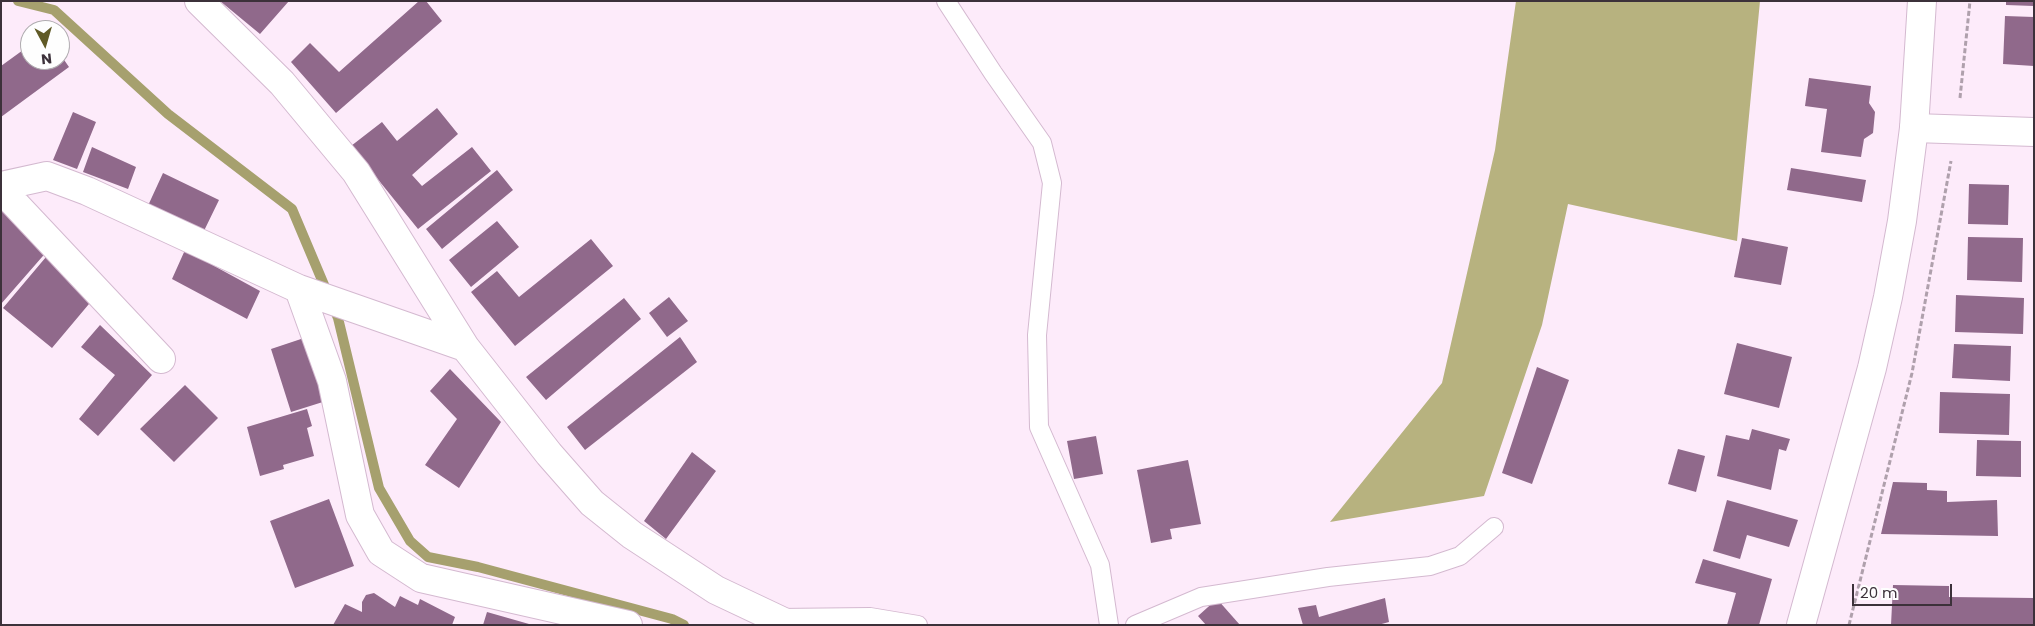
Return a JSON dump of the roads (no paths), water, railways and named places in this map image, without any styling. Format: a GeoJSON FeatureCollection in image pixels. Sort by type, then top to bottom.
{"type":"FeatureCollection","features":[{"type":"Feature","properties":{"kind":"street"},"geometry":{"type":"LineString","coordinates":[[199,1],[282,83],[356,172],[465,347],[549,454],[592,503],[632,535],[716,590],[783,621]]}},
{"type":"Feature","properties":{"kind":"street"},"geometry":{"type":"LineString","coordinates":[[1801,625],[1872,368],[1902,221],[1914,128],[1922,1]]}},
{"type":"Feature","properties":{"kind":"street"},"geometry":{"type":"LineString","coordinates":[[1914,128],[2034,132]]}},
{"type":"Feature","properties":{"kind":"street"},"geometry":{"type":"LineString","coordinates":[[161,359],[1,187],[47,176],[86,191],[299,289],[465,347]]}},
{"type":"Feature","properties":{"kind":"street"},"geometry":{"type":"LineString","coordinates":[[299,289],[332,380],[360,515],[381,552],[421,578],[628,625]]}},
{"type":"Feature","properties":{"kind":"lane"},"geometry":{"type":"LineString","coordinates":[[946,1],[993,73],[1042,142],[1052,183],[1037,335],[1039,427],[1100,565],[1109,625]]}},
{"type":"Feature","properties":{"kind":"lane"},"geometry":{"type":"LineString","coordinates":[[1135,625],[1201,597],[1328,578],[1430,566],[1460,556],[1494,528]]}},
{"type":"Feature","properties":{"kind":"lane"},"geometry":{"type":"LineString","coordinates":[[783,621],[870,617],[918,625]]}},
{"type":"Feature","properties":{"kind":"waterway"},"geometry":{"type":"LineString","coordinates":[[18,1],[54,10],[168,114],[292,209],[338,318],[379,488],[410,541],[428,557],[478,567],[672,619],[684,625]]}}]}
